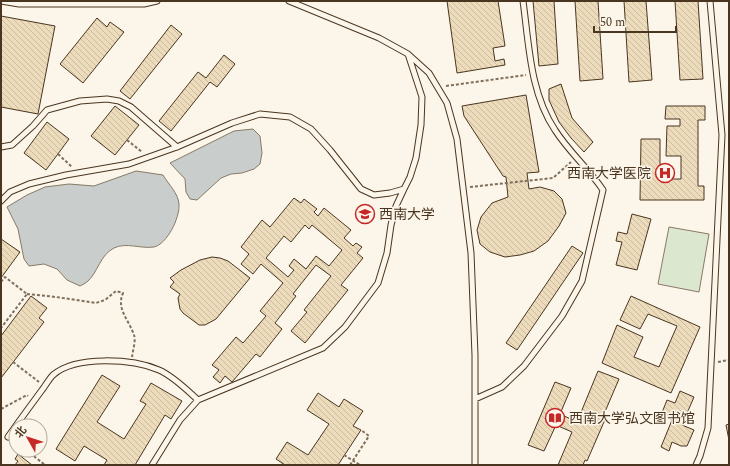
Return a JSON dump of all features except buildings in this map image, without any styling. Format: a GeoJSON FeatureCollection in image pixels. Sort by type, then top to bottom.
{"type":"FeatureCollection","features":[{"type":"Feature","properties":{"kind":"lane"},"geometry":{"type":"LineString","coordinates":[[1,1],[19,4],[144,4],[157,1]]}},
{"type":"Feature","properties":{"kind":"lane"},"geometry":{"type":"LineString","coordinates":[[289,1],[379,38],[408,54],[429,73],[447,103],[457,139],[471,253],[474,292],[475,465]]}},
{"type":"Feature","properties":{"kind":"lane"},"geometry":{"type":"LineString","coordinates":[[475,399],[502,387],[524,366],[562,316],[582,281],[603,190],[593,175],[555,130],[542,104],[534,74],[523,1]]}},
{"type":"Feature","properties":{"kind":"lane"},"geometry":{"type":"LineString","coordinates":[[696,465],[708,428],[722,135],[710,1]]}},
{"type":"Feature","properties":{"kind":"lane"},"geometry":{"type":"LineString","coordinates":[[152,465],[180,420],[198,400],[323,348],[345,327],[378,283],[387,253],[394,212],[410,177],[416,158],[421,125],[422,97],[408,54]]}},
{"type":"Feature","properties":{"kind":"lane"},"geometry":{"type":"LineString","coordinates":[[1,148],[12,145],[33,126],[47,110],[80,101],[107,99],[119,100],[131,107],[177,147]]}},
{"type":"Feature","properties":{"kind":"lane"},"geometry":{"type":"LineString","coordinates":[[1,201],[10,192],[29,184],[78,172],[129,164],[177,147],[232,123],[260,114],[290,116],[311,129],[361,189],[374,195],[390,193],[404,188]]}},
{"type":"Feature","properties":{"kind":"lane"},"geometry":{"type":"LineString","coordinates":[[21,418],[53,375],[72,365],[90,361],[114,361],[142,365],[160,370],[198,400]]}},
{"type":"Feature","properties":{"kind":"path"},"geometry":{"type":"LineString","coordinates":[[437,87],[534,74]]}},
{"type":"Feature","properties":{"kind":"path"},"geometry":{"type":"LineString","coordinates":[[127,140],[148,157]]}},
{"type":"Feature","properties":{"kind":"path"},"geometry":{"type":"LineString","coordinates":[[58,154],[78,172]]}},
{"type":"Feature","properties":{"kind":"path"},"geometry":{"type":"LineString","coordinates":[[463,188],[553,178],[577,157]]}},
{"type":"Feature","properties":{"kind":"path"},"geometry":{"type":"LineString","coordinates":[[1,282],[5,277],[27,294],[96,303],[105,300],[116,290],[123,293],[120,300],[122,313],[134,336],[131,364]]}},
{"type":"Feature","properties":{"kind":"path"},"geometry":{"type":"LineString","coordinates":[[1,328],[27,294]]}},
{"type":"Feature","properties":{"kind":"path"},"geometry":{"type":"LineString","coordinates":[[712,363],[729,360]]}},
{"type":"Feature","properties":{"kind":"path"},"geometry":{"type":"LineString","coordinates":[[13,362],[45,386]]}},
{"type":"Feature","properties":{"kind":"path"},"geometry":{"type":"LineString","coordinates":[[1,409],[27,395],[34,400]]}},
{"type":"Feature","properties":{"kind":"path"},"geometry":{"type":"LineString","coordinates":[[350,465],[369,436],[361,430]]}},
{"type":"Feature","properties":{"kind":"path"},"geometry":{"type":"LineString","coordinates":[[344,455],[360,465]]}},
{"type":"Feature","properties":{"kind":"path"},"geometry":{"type":"LineString","coordinates":[[36,458],[45,465]]}},
{"type":"Feature","properties":{"kind":"green space"},"geometry":{"type":"Polygon","coordinates":[[[669,227],[709,234],[699,292],[658,284],[669,227]]]}},
{"type":"Feature","properties":{"kind":"shaded area"},"geometry":{"type":"Polygon","coordinates":[[[253,129],[260,136],[262,153],[260,164],[254,169],[242,173],[231,174],[221,178],[197,200],[190,199],[186,192],[185,179],[170,163],[234,131],[253,129]]]}},
{"type":"Feature","properties":{"kind":"shaded area"},"geometry":{"type":"Polygon","coordinates":[[[136,171],[163,175],[177,196],[179,210],[172,230],[164,241],[154,247],[119,246],[114,248],[105,255],[87,282],[80,286],[67,280],[57,269],[44,264],[29,266],[24,259],[18,229],[7,207],[27,195],[45,187],[69,184],[94,186],[136,171]]]}},
{"type":"Feature","properties":{"kind":"place","name":"西南大学医院"},"geometry":{"type":"Point","coordinates":[665,173]}},
{"type":"Feature","properties":{"kind":"place","name":"西南大学"},"geometry":{"type":"Point","coordinates":[365,214]}},
{"type":"Feature","properties":{"kind":"place","name":"西南大学弘文图书馆"},"geometry":{"type":"Point","coordinates":[555,418]}}]}
